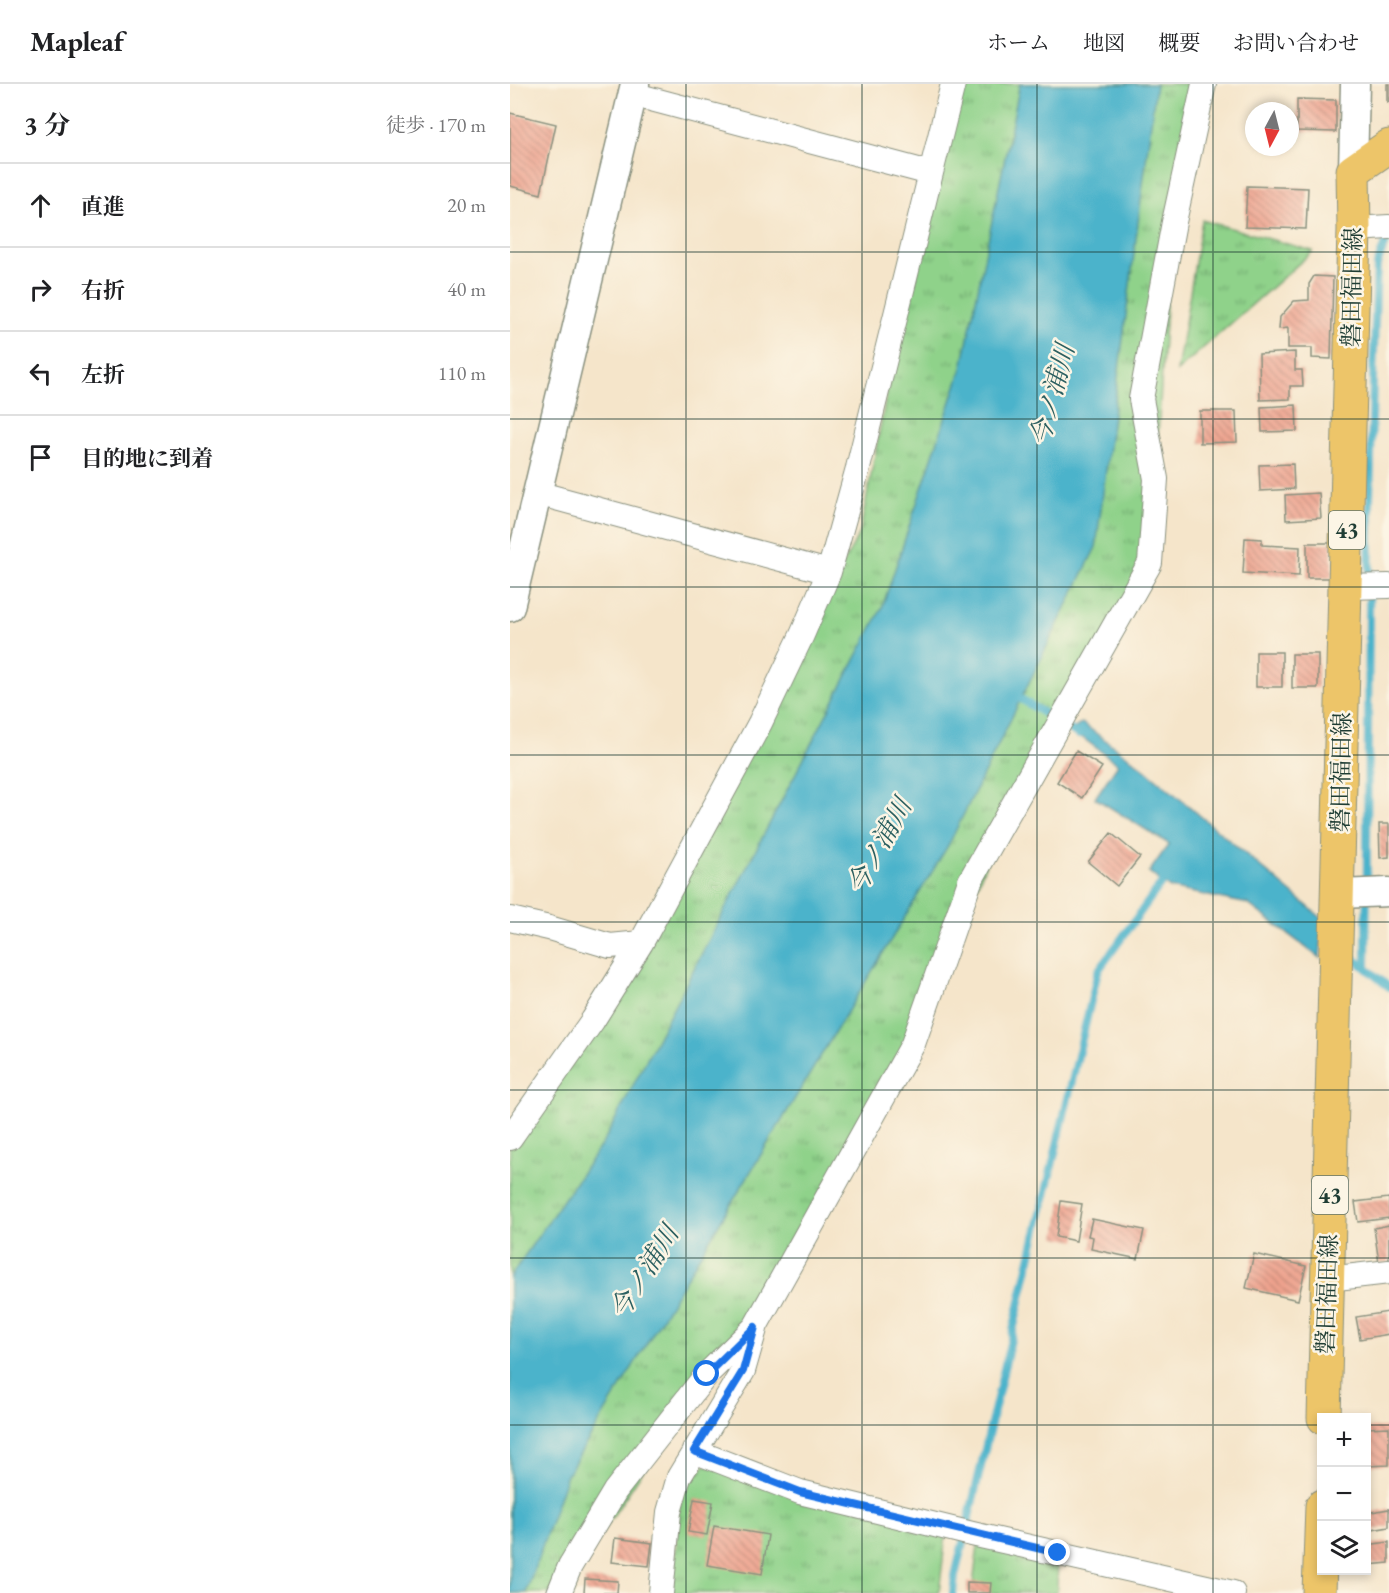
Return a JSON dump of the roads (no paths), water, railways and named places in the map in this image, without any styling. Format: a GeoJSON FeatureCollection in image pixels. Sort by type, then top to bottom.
{"type":"FeatureCollection","features":[{"type":"Feature","properties":{"kind":"main road"},"geometry":{"type":"LineString","coordinates":[[1353,171],[1389,146]]}},
{"type":"Feature","properties":{"kind":"main road","name":"磐田福田線"},"geometry":{"type":"LineString","coordinates":[[1324,1413],[1339,894],[1354,229],[1353,171]]}},
{"type":"Feature","properties":{"kind":"main road"},"geometry":{"type":"LineString","coordinates":[[1319,1593],[1321,1521]]}},
{"type":"Feature","properties":{"kind":"street"},"geometry":{"type":"LineString","coordinates":[[510,1138],[593,1020],[641,942],[760,723],[829,572],[858,468],[953,84]]}},
{"type":"Feature","properties":{"kind":"street"},"geometry":{"type":"LineString","coordinates":[[661,1593],[669,1512],[679,1477],[743,1371],[755,1327],[913,1044],[970,881],[1150,563],[1156,479],[1141,399],[1174,222],[1204,84]]}},
{"type":"Feature","properties":{"kind":"street"},"geometry":{"type":"LineString","coordinates":[[1353,171],[1355,84]]}},
{"type":"Feature","properties":{"kind":"street"},"geometry":{"type":"LineString","coordinates":[[510,607],[634,89],[930,173]]}},
{"type":"Feature","properties":{"kind":"street"},"geometry":{"type":"LineString","coordinates":[[1354,229],[1389,227]]}},
{"type":"Feature","properties":{"kind":"street"},"geometry":{"type":"LineString","coordinates":[[537,493],[829,572]]}},
{"type":"Feature","properties":{"kind":"street"},"geometry":{"type":"LineString","coordinates":[[1345,587],[1389,586]]}},
{"type":"Feature","properties":{"kind":"street"},"geometry":{"type":"LineString","coordinates":[[1339,894],[1389,892]]}},
{"type":"Feature","properties":{"kind":"street"},"geometry":{"type":"LineString","coordinates":[[510,919],[610,946],[641,942]]}},
{"type":"Feature","properties":{"kind":"street"},"geometry":{"type":"LineString","coordinates":[[1328,1279],[1389,1272]]}},
{"type":"Feature","properties":{"kind":"street"},"geometry":{"type":"LineString","coordinates":[[559,1593],[570,1566],[615,1491],[707,1374],[755,1327]]}},
{"type":"Feature","properties":{"kind":"street"},"geometry":{"type":"LineString","coordinates":[[694,1451],[800,1492],[972,1534],[1233,1593]]}},
{"type":"Feature","properties":{"kind":"water","name":"今ノ浦川"},"geometry":{"type":"Polygon","coordinates":[[[1020,84],[1156,84],[1096,547],[949,844],[567,1475],[526,1593],[510,1593],[510,1277],[604,1141],[882,608],[962,368],[1020,84]]]}},
{"type":"Feature","properties":{"kind":"water"},"geometry":{"type":"Polygon","coordinates":[[[1082,723],[1141,766],[1323,919],[1320,958],[1248,904],[1170,888],[1149,872],[1169,844],[1095,798],[1118,764],[1072,730],[1082,723]]]}},
{"type":"Feature","properties":{"kind":"waterway"},"geometry":{"type":"LineString","coordinates":[[1366,968],[1373,379],[1377,265],[1389,232]]}},
{"type":"Feature","properties":{"kind":"waterway"},"geometry":{"type":"LineString","coordinates":[[1013,694],[1079,735]]}},
{"type":"Feature","properties":{"kind":"waterway"},"geometry":{"type":"LineString","coordinates":[[953,1593],[955,1576],[1098,971],[1168,874]]}},
{"type":"Feature","properties":{"kind":"waterway"},"geometry":{"type":"LineString","coordinates":[[1346,952],[1389,987]]}}]}
